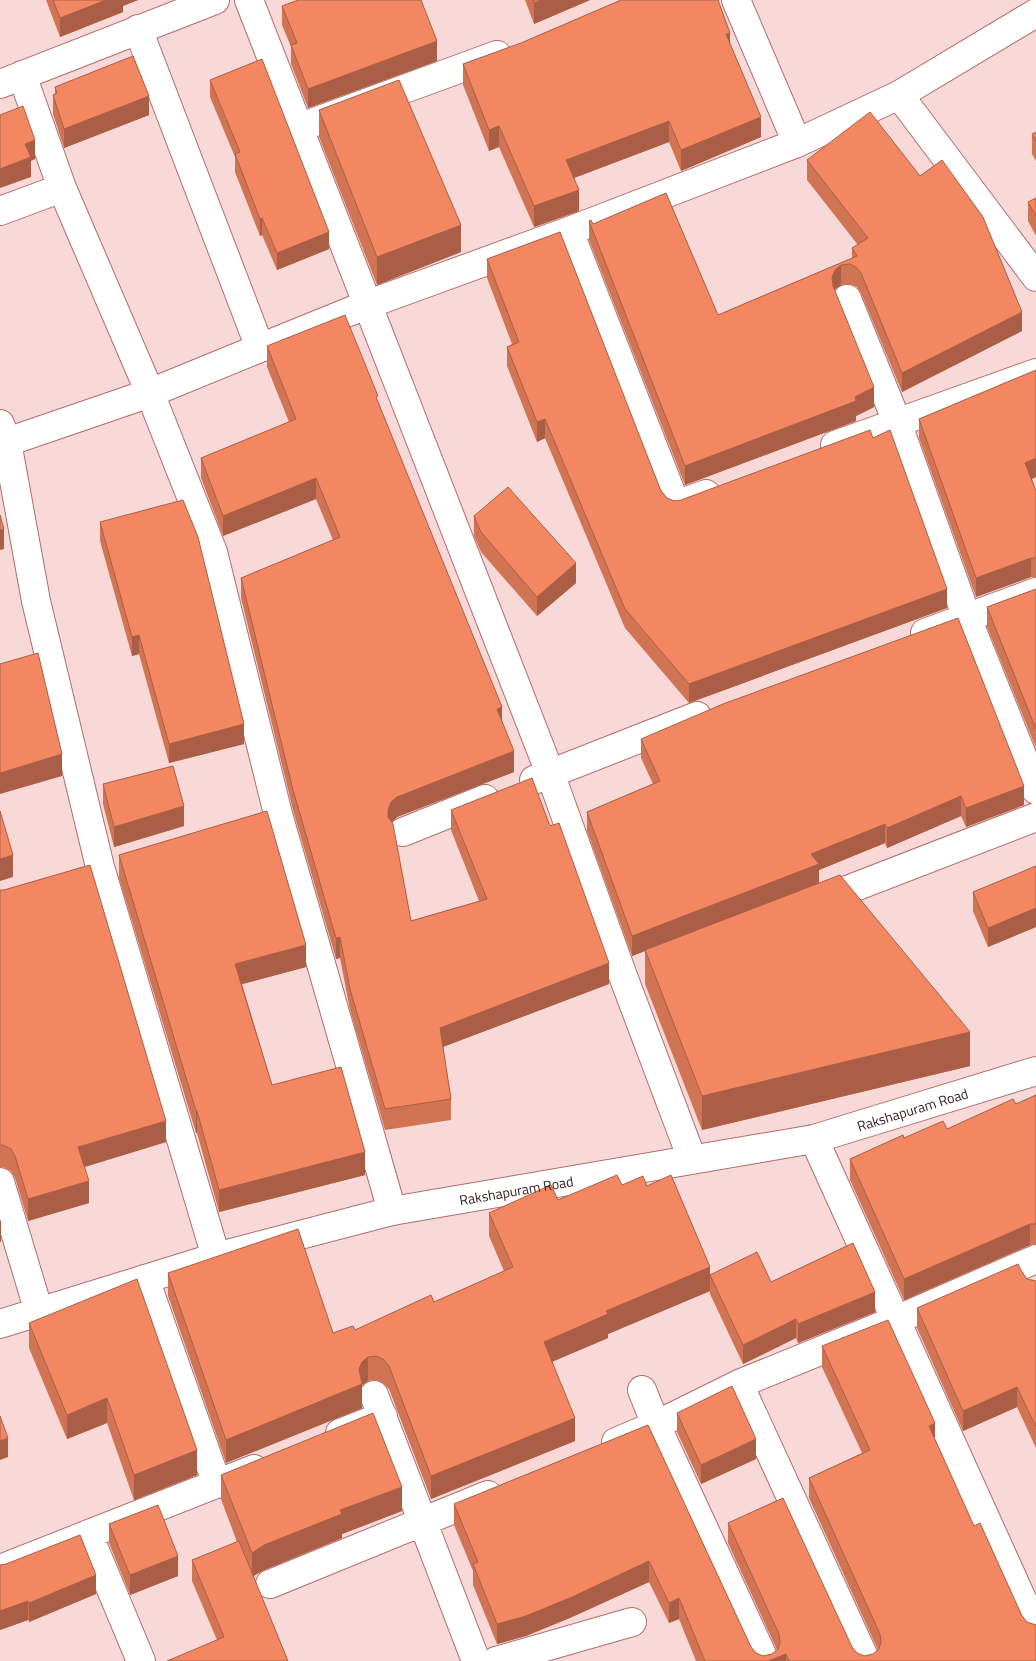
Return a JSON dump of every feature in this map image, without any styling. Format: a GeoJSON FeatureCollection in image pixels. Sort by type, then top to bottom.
{"type":"FeatureCollection","features":[{"type":"Feature","properties":{"kind":"street"},"geometry":{"type":"LineString","coordinates":[[215,0],[11,79],[62,188],[150,392],[213,552],[278,814],[392,1212]]}},
{"type":"Feature","properties":{"kind":"street"},"geometry":{"type":"LineString","coordinates":[[248,0],[550,773],[623,976],[692,1159]]}},
{"type":"Feature","properties":{"kind":"street"},"geometry":{"type":"LineString","coordinates":[[736,0],[797,143]]}},
{"type":"Feature","properties":{"kind":"street"},"geometry":{"type":"LineString","coordinates":[[216,1257],[100,867],[36,601],[3,433],[150,392],[366,305],[569,231],[797,143],[899,95],[1036,13]]}},
{"type":"Feature","properties":{"kind":"street"},"geometry":{"type":"LineString","coordinates":[[138,29],[260,348]]}},
{"type":"Feature","properties":{"kind":"street"},"geometry":{"type":"LineString","coordinates":[[298,128],[524,45]]}},
{"type":"Feature","properties":{"kind":"street"},"geometry":{"type":"LineString","coordinates":[[899,95],[1036,277]]}},
{"type":"Feature","properties":{"kind":"street"},"geometry":{"type":"LineString","coordinates":[[0,211],[62,188]]}},
{"type":"Feature","properties":{"kind":"street"},"geometry":{"type":"LineString","coordinates":[[569,231],[676,505],[731,484]]}},
{"type":"Feature","properties":{"kind":"street"},"geometry":{"type":"LineString","coordinates":[[847,299],[897,422],[967,618],[1036,790]]}},
{"type":"Feature","properties":{"kind":"street"},"geometry":{"type":"LineString","coordinates":[[814,453],[1036,373]]}},
{"type":"Feature","properties":{"kind":"street"},"geometry":{"type":"LineString","coordinates":[[902,641],[1036,592]]}},
{"type":"Feature","properties":{"kind":"street"},"geometry":{"type":"LineString","coordinates":[[403,832],[717,709]]}},
{"type":"Feature","properties":{"kind":"street"},"geometry":{"type":"LineString","coordinates":[[250,822],[278,814]]}},
{"type":"Feature","properties":{"kind":"street"},"geometry":{"type":"LineString","coordinates":[[797,909],[1036,816]]}},
{"type":"Feature","properties":{"kind":"street"},"geometry":{"type":"LineString","coordinates":[[72,875],[128,858]]}},
{"type":"Feature","properties":{"kind":"street"},"geometry":{"type":"LineString","coordinates":[[623,976],[650,966]]}},
{"type":"Feature","properties":{"kind":"street","name":"Rakshapuram Road"},"geometry":{"type":"LineString","coordinates":[[0,1324],[216,1257],[392,1212],[814,1139],[1036,1071]]}},
{"type":"Feature","properties":{"kind":"street"},"geometry":{"type":"LineString","coordinates":[[814,1139],[1036,1630]]}},
{"type":"Feature","properties":{"kind":"street"},"geometry":{"type":"LineString","coordinates":[[0,1182],[39,1312]]}},
{"type":"Feature","properties":{"kind":"street"},"geometry":{"type":"LineString","coordinates":[[593,1451],[656,1425],[739,1384],[896,1320],[1033,1270]]}},
{"type":"Feature","properties":{"kind":"street"},"geometry":{"type":"LineString","coordinates":[[145,1279],[217,1484]]}},
{"type":"Feature","properties":{"kind":"street"},"geometry":{"type":"LineString","coordinates":[[739,1384],[866,1661]]}},
{"type":"Feature","properties":{"kind":"street"},"geometry":{"type":"LineString","coordinates":[[642,1390],[656,1425],[765,1661]]}},
{"type":"Feature","properties":{"kind":"street"},"geometry":{"type":"LineString","coordinates":[[318,1443],[378,1405],[476,1661]]}},
{"type":"Feature","properties":{"kind":"street"},"geometry":{"type":"LineString","coordinates":[[0,1569],[272,1462]]}},
{"type":"Feature","properties":{"kind":"street"},"geometry":{"type":"LineString","coordinates":[[270,1584],[512,1485]]}},
{"type":"Feature","properties":{"kind":"street"},"geometry":{"type":"LineString","coordinates":[[88,1534],[140,1661]]}},
{"type":"Feature","properties":{"kind":"street"},"geometry":{"type":"LineString","coordinates":[[496,1661],[632,1622]]}},
{"type":"Feature","properties":{"kind":"building"},"geometry":{"type":"Polygon","coordinates":[[[53,0],[106,0],[60,18],[53,0]]]}},
{"type":"Feature","properties":{"kind":"building"},"geometry":{"type":"Polygon","coordinates":[[[298,0],[421,0],[437,41],[308,89],[291,45],[297,43],[282,6],[298,0]]]}},
{"type":"Feature","properties":{"kind":"building"},"geometry":{"type":"Polygon","coordinates":[[[621,0],[718,0],[730,33],[726,34],[761,117],[681,150],[669,121],[566,160],[579,190],[534,206],[499,126],[489,130],[463,64],[521,43],[621,0]]]}},
{"type":"Feature","properties":{"kind":"building"},"geometry":{"type":"Polygon","coordinates":[[[133,56],[149,96],[64,129],[53,95],[57,93],[55,87],[133,56]]]}},
{"type":"Feature","properties":{"kind":"building"},"geometry":{"type":"Polygon","coordinates":[[[262,59],[329,232],[277,253],[262,218],[260,219],[235,154],[240,152],[210,80],[262,59]]]}},
{"type":"Feature","properties":{"kind":"building"},"geometry":{"type":"Polygon","coordinates":[[[399,80],[461,225],[377,257],[319,110],[399,80]]]}},
{"type":"Feature","properties":{"kind":"building"},"geometry":{"type":"Polygon","coordinates":[[[23,106],[35,140],[25,144],[31,157],[0,169],[0,115],[23,106]]]}},
{"type":"Feature","properties":{"kind":"building"},"geometry":{"type":"Polygon","coordinates":[[[870,112],[920,176],[942,160],[983,217],[1022,312],[902,373],[861,273],[850,264],[841,265],[835,270],[832,277],[833,286],[874,387],[855,397],[856,401],[685,466],[589,221],[591,220],[593,224],[666,193],[718,315],[857,256],[852,248],[868,238],[807,160],[870,112]]]}},
{"type":"Feature","properties":{"kind":"building"},"geometry":{"type":"Polygon","coordinates":[[[1036,132],[1036,142],[1032,134],[1036,132]]]}},
{"type":"Feature","properties":{"kind":"building"},"geometry":{"type":"Polygon","coordinates":[[[1036,198],[1036,216],[1028,202],[1036,198]]]}},
{"type":"Feature","properties":{"kind":"building"},"geometry":{"type":"Polygon","coordinates":[[[560,232],[661,491],[667,498],[674,501],[681,500],[870,430],[873,438],[890,430],[947,589],[689,684],[625,609],[545,419],[537,422],[507,347],[519,342],[487,259],[560,232]]]}},
{"type":"Feature","properties":{"kind":"building"},"geometry":{"type":"Polygon","coordinates":[[[345,315],[378,396],[376,397],[502,707],[497,709],[514,751],[397,797],[391,802],[388,817],[393,824],[411,921],[487,899],[451,810],[532,778],[550,826],[559,823],[609,963],[440,1028],[451,1099],[385,1109],[350,989],[340,937],[336,938],[293,790],[241,578],[340,537],[316,478],[223,516],[201,458],[296,419],[267,346],[345,315]]]}},
{"type":"Feature","properties":{"kind":"building"},"geometry":{"type":"Polygon","coordinates":[[[1036,370],[1036,458],[1025,463],[1036,491],[1036,558],[1031,558],[976,578],[919,419],[1036,370]]]}},
{"type":"Feature","properties":{"kind":"building"},"geometry":{"type":"Polygon","coordinates":[[[508,487],[576,563],[537,597],[481,532],[474,516],[508,487]]]}},
{"type":"Feature","properties":{"kind":"building"},"geometry":{"type":"Polygon","coordinates":[[[183,500],[198,537],[244,724],[169,744],[139,635],[132,637],[100,522],[183,500]]]}},
{"type":"Feature","properties":{"kind":"building"},"geometry":{"type":"Polygon","coordinates":[[[0,515],[4,529],[0,530],[0,515]]]}},
{"type":"Feature","properties":{"kind":"building"},"geometry":{"type":"Polygon","coordinates":[[[1036,589],[1036,729],[987,607],[1036,589]]]}},
{"type":"Feature","properties":{"kind":"building"},"geometry":{"type":"Polygon","coordinates":[[[958,618],[1024,786],[966,808],[961,796],[887,828],[885,824],[811,854],[819,864],[632,936],[587,812],[660,781],[641,739],[723,704],[958,618]]]}},
{"type":"Feature","properties":{"kind":"building"},"geometry":{"type":"Polygon","coordinates":[[[38,653],[62,754],[0,773],[0,664],[38,653]]]}},
{"type":"Feature","properties":{"kind":"building"},"geometry":{"type":"Polygon","coordinates":[[[173,766],[184,806],[114,827],[103,784],[173,766]]]}},
{"type":"Feature","properties":{"kind":"building"},"geometry":{"type":"Polygon","coordinates":[[[0,811],[13,855],[0,859],[0,811]]]}},
{"type":"Feature","properties":{"kind":"building"},"geometry":{"type":"Polygon","coordinates":[[[267,811],[306,945],[235,964],[272,1085],[341,1067],[365,1152],[219,1190],[197,1111],[119,855],[267,811]]]}},
{"type":"Feature","properties":{"kind":"building"},"geometry":{"type":"Polygon","coordinates":[[[90,865],[166,1121],[78,1147],[89,1181],[28,1199],[15,1156],[11,1149],[0,1145],[0,890],[90,865]]]}},
{"type":"Feature","properties":{"kind":"building"},"geometry":{"type":"Polygon","coordinates":[[[1036,866],[1036,908],[988,928],[973,892],[1036,866]]]}},
{"type":"Feature","properties":{"kind":"building"},"geometry":{"type":"Polygon","coordinates":[[[840,875],[970,1032],[702,1096],[645,950],[840,875]]]}},
{"type":"Feature","properties":{"kind":"building"},"geometry":{"type":"Polygon","coordinates":[[[1036,1095],[1036,1224],[1030,1224],[904,1279],[850,1159],[903,1135],[904,1138],[943,1121],[947,1129],[1013,1099],[1016,1104],[1036,1095]]]}},
{"type":"Feature","properties":{"kind":"building"},"geometry":{"type":"Polygon","coordinates":[[[617,1175],[622,1185],[643,1176],[647,1186],[671,1175],[710,1267],[606,1311],[608,1314],[544,1342],[575,1418],[431,1476],[389,1366],[383,1359],[376,1356],[368,1357],[362,1362],[359,1369],[362,1384],[226,1440],[168,1273],[298,1229],[333,1333],[353,1326],[355,1330],[431,1295],[434,1302],[513,1267],[489,1213],[551,1185],[558,1200],[617,1175]]]}},
{"type":"Feature","properties":{"kind":"building"},"geometry":{"type":"Polygon","coordinates":[[[853,1243],[875,1292],[798,1324],[796,1319],[743,1345],[710,1275],[757,1252],[771,1282],[853,1243]]]}},
{"type":"Feature","properties":{"kind":"building"},"geometry":{"type":"Polygon","coordinates":[[[1018,1264],[1027,1279],[1036,1281],[1036,1427],[1017,1387],[963,1411],[917,1308],[1018,1264]]]}},
{"type":"Feature","properties":{"kind":"building"},"geometry":{"type":"Polygon","coordinates":[[[137,1279],[197,1450],[134,1475],[107,1398],[67,1415],[29,1323],[137,1279]]]}},
{"type":"Feature","properties":{"kind":"building"},"geometry":{"type":"Polygon","coordinates":[[[888,1320],[935,1423],[929,1426],[974,1526],[980,1523],[1022,1616],[1027,1622],[1036,1625],[1036,1661],[789,1661],[786,1654],[768,1661],[705,1661],[679,1598],[669,1603],[649,1561],[572,1597],[526,1616],[497,1624],[473,1564],[478,1562],[454,1504],[648,1425],[751,1647],[756,1653],[763,1656],[772,1654],[778,1649],[780,1642],[779,1634],[728,1523],[783,1498],[852,1647],[857,1653],[864,1656],[873,1654],[879,1649],[881,1642],[880,1634],[809,1478],[870,1450],[822,1346],[888,1320]]]}},
{"type":"Feature","properties":{"kind":"building"},"geometry":{"type":"Polygon","coordinates":[[[732,1386],[756,1439],[701,1465],[677,1413],[732,1386]]]}},
{"type":"Feature","properties":{"kind":"building"},"geometry":{"type":"Polygon","coordinates":[[[373,1413],[402,1487],[340,1510],[342,1514],[264,1545],[252,1553],[221,1475],[373,1413]]]}},
{"type":"Feature","properties":{"kind":"building"},"geometry":{"type":"Polygon","coordinates":[[[0,1416],[8,1438],[0,1441],[0,1416]]]}},
{"type":"Feature","properties":{"kind":"building"},"geometry":{"type":"Polygon","coordinates":[[[158,1505],[178,1556],[130,1575],[109,1524],[158,1505]]]}},
{"type":"Feature","properties":{"kind":"building"},"geometry":{"type":"Polygon","coordinates":[[[80,1535],[96,1575],[29,1603],[28,1601],[0,1611],[0,1565],[80,1535]]]}},
{"type":"Feature","properties":{"kind":"building"},"geometry":{"type":"Polygon","coordinates":[[[239,1541],[288,1661],[167,1661],[224,1637],[192,1560],[239,1541]]]}}]}
